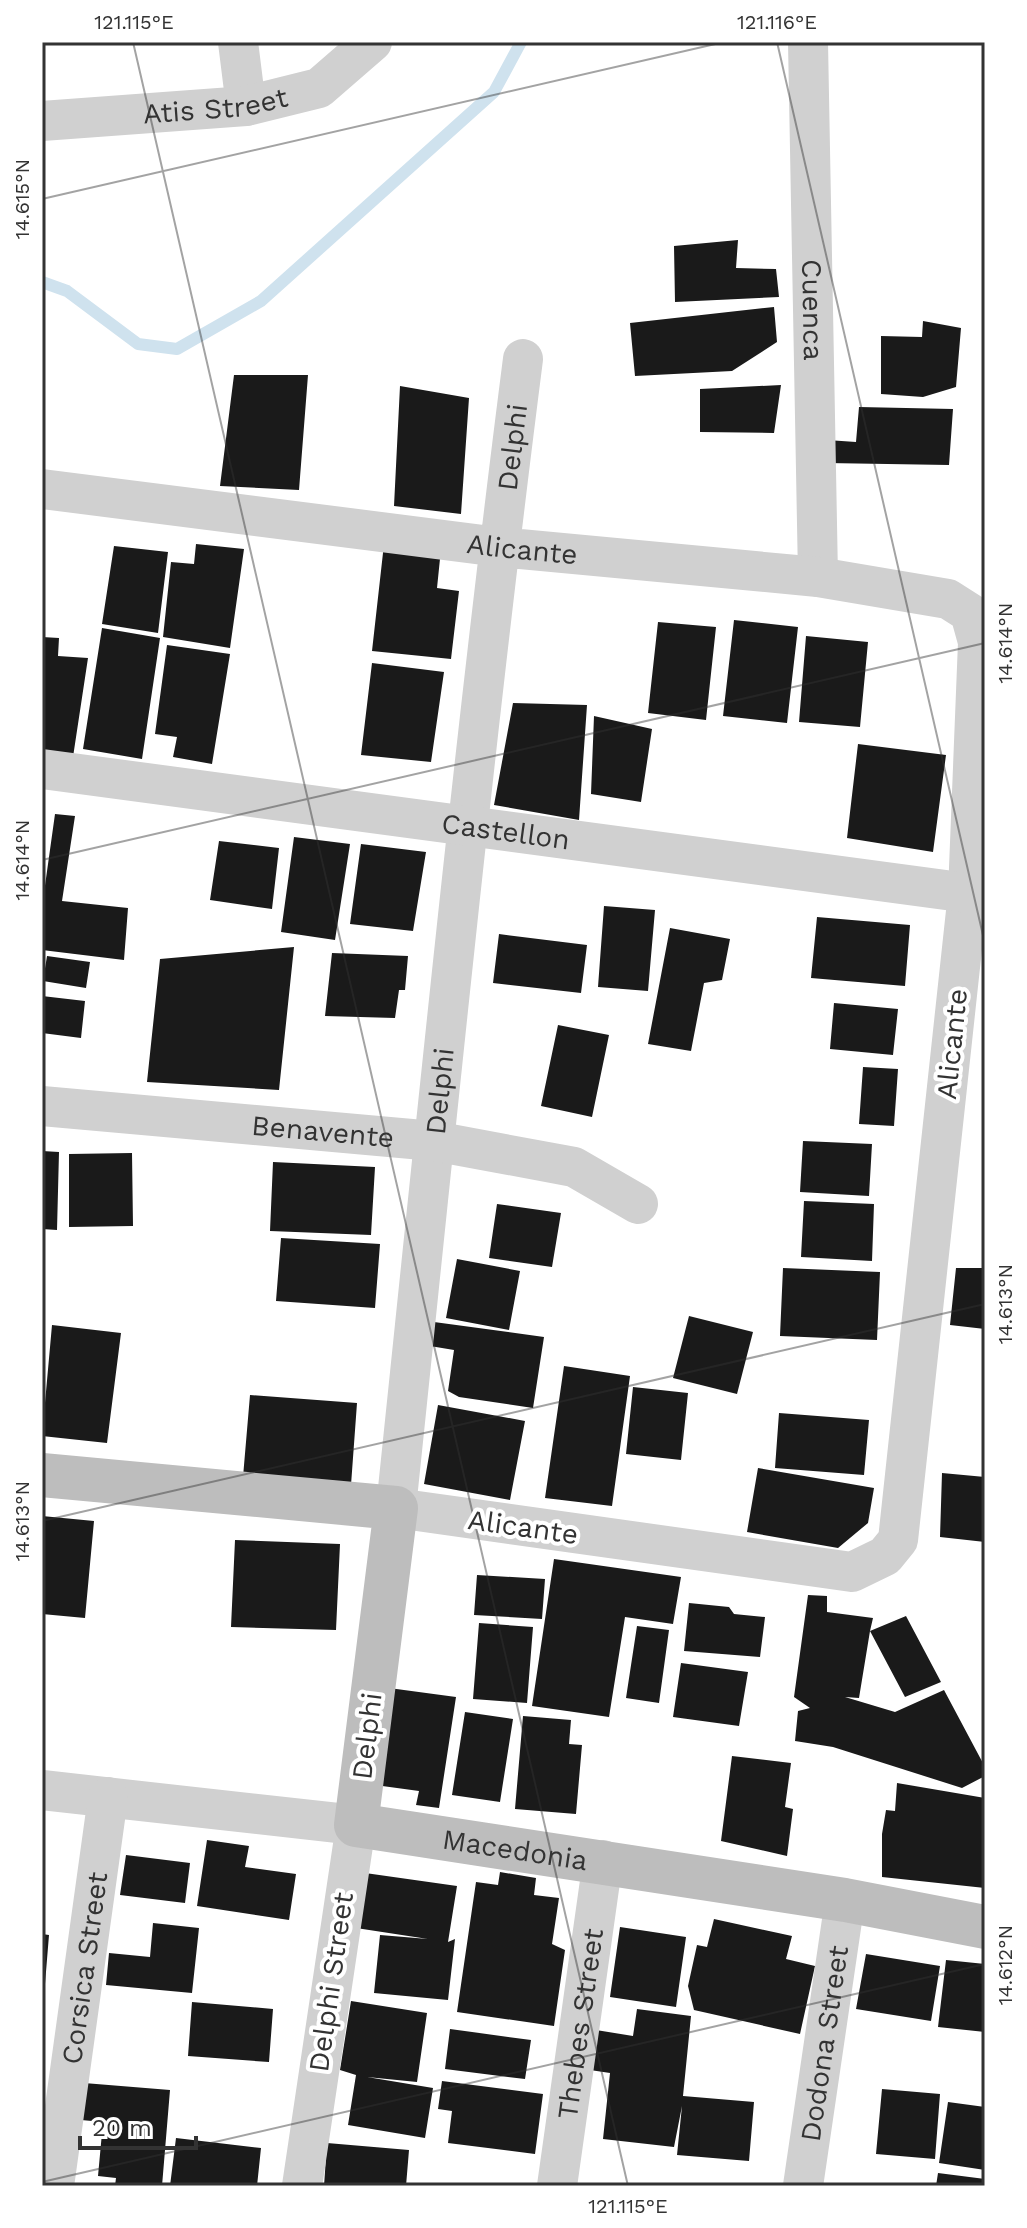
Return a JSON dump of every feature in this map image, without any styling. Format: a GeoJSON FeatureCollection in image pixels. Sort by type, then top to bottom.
{"type":"FeatureCollection","features":[{"type":"Feature","properties":{"kind":"street"},"geometry":{"type":"LineString","coordinates":[[238,42],[246,106]]}},
{"type":"Feature","properties":{"kind":"street","name":"Atis Street"},"geometry":{"type":"LineString","coordinates":[[42,121],[246,106],[319,88],[372,42]]}},
{"type":"Feature","properties":{"kind":"street","name":"Cuenca"},"geometry":{"type":"LineString","coordinates":[[808,42],[818,577]]}},
{"type":"Feature","properties":{"kind":"street","name":"Delphi"},"geometry":{"type":"LineString","coordinates":[[356,1825],[396,1508],[466,824],[523,359]]}},
{"type":"Feature","properties":{"kind":"street","name":"Alicante"},"geometry":{"type":"LineString","coordinates":[[42,489],[499,547],[818,577],[948,599],[970,613],[978,642],[968,893],[898,1540],[885,1556],[852,1572],[829,1571],[396,1508],[42,1475]]}},
{"type":"Feature","properties":{"kind":"street","name":"Castellon"},"geometry":{"type":"LineString","coordinates":[[42,769],[968,893]]}},
{"type":"Feature","properties":{"kind":"street","name":"Benavente"},"geometry":{"type":"LineString","coordinates":[[42,1106],[434,1141],[574,1167],[638,1204]]}},
{"type":"Feature","properties":{"kind":"street","name":"Macedonia"},"geometry":{"type":"LineString","coordinates":[[42,1790],[356,1825],[603,1860],[845,1900],[985,1927]]}},
{"type":"Feature","properties":{"kind":"street","name":"Corsica Street"},"geometry":{"type":"LineString","coordinates":[[54,2186],[55,2078],[108,1797]]}},
{"type":"Feature","properties":{"kind":"street","name":"Delphi Street"},"geometry":{"type":"LineString","coordinates":[[302,2186],[356,1825]]}},
{"type":"Feature","properties":{"kind":"street","name":"Thebes Street"},"geometry":{"type":"LineString","coordinates":[[557,2186],[603,1860]]}},
{"type":"Feature","properties":{"kind":"street","name":"Dodona Street"},"geometry":{"type":"LineString","coordinates":[[803,2186],[845,1900]]}},
{"type":"Feature","properties":{"kind":"building"},"geometry":{"type":"Polygon","coordinates":[[[738,240],[736,268],[776,269],[779,297],[675,302],[674,246],[738,240]]]}},
{"type":"Feature","properties":{"kind":"building"},"geometry":{"type":"Polygon","coordinates":[[[774,307],[777,342],[732,371],[635,376],[630,323],[774,307]]]}},
{"type":"Feature","properties":{"kind":"building"},"geometry":{"type":"Polygon","coordinates":[[[923,321],[961,328],[956,387],[923,397],[881,394],[881,336],[922,337],[923,321]]]}},
{"type":"Feature","properties":{"kind":"building"},"geometry":{"type":"Polygon","coordinates":[[[234,375],[308,375],[299,490],[220,486],[234,375]]]}},
{"type":"Feature","properties":{"kind":"building"},"geometry":{"type":"Polygon","coordinates":[[[781,385],[774,433],[700,432],[700,389],[781,385]]]}},
{"type":"Feature","properties":{"kind":"building"},"geometry":{"type":"Polygon","coordinates":[[[400,386],[469,398],[461,514],[394,506],[400,386]]]}},
{"type":"Feature","properties":{"kind":"building"},"geometry":{"type":"Polygon","coordinates":[[[859,407],[953,409],[949,465],[826,463],[827,440],[856,442],[859,407]]]}},
{"type":"Feature","properties":{"kind":"building"},"geometry":{"type":"Polygon","coordinates":[[[196,544],[244,549],[230,648],[163,637],[171,562],[194,564],[196,544]]]}},
{"type":"Feature","properties":{"kind":"building"},"geometry":{"type":"Polygon","coordinates":[[[384,544],[441,549],[437,588],[459,591],[451,659],[372,651],[384,544]]]}},
{"type":"Feature","properties":{"kind":"building"},"geometry":{"type":"Polygon","coordinates":[[[114,546],[168,552],[158,633],[102,624],[114,546]]]}},
{"type":"Feature","properties":{"kind":"building"},"geometry":{"type":"Polygon","coordinates":[[[734,620],[798,627],[787,723],[723,716],[734,620]]]}},
{"type":"Feature","properties":{"kind":"building"},"geometry":{"type":"Polygon","coordinates":[[[658,622],[716,627],[706,720],[648,713],[658,622]]]}},
{"type":"Feature","properties":{"kind":"building"},"geometry":{"type":"Polygon","coordinates":[[[102,628],[160,638],[142,759],[83,749],[102,628]]]}},
{"type":"Feature","properties":{"kind":"building"},"geometry":{"type":"Polygon","coordinates":[[[806,636],[868,642],[860,727],[799,722],[806,636]]]}},
{"type":"Feature","properties":{"kind":"building"},"geometry":{"type":"Polygon","coordinates":[[[42,637],[59,638],[58,656],[88,658],[73,757],[42,752],[42,637]]]}},
{"type":"Feature","properties":{"kind":"building"},"geometry":{"type":"Polygon","coordinates":[[[167,645],[230,654],[212,764],[173,757],[177,737],[155,734],[167,645]]]}},
{"type":"Feature","properties":{"kind":"building"},"geometry":{"type":"Polygon","coordinates":[[[372,663],[444,672],[431,762],[361,755],[372,663]]]}},
{"type":"Feature","properties":{"kind":"building"},"geometry":{"type":"Polygon","coordinates":[[[513,703],[587,705],[579,820],[494,805],[513,703]]]}},
{"type":"Feature","properties":{"kind":"building"},"geometry":{"type":"Polygon","coordinates":[[[594,716],[652,729],[641,802],[591,794],[594,716]]]}},
{"type":"Feature","properties":{"kind":"building"},"geometry":{"type":"Polygon","coordinates":[[[858,744],[946,755],[933,852],[847,838],[858,744]]]}},
{"type":"Feature","properties":{"kind":"building"},"geometry":{"type":"Polygon","coordinates":[[[55,814],[75,816],[62,901],[128,908],[124,960],[42,950],[42,907],[55,814]]]}},
{"type":"Feature","properties":{"kind":"building"},"geometry":{"type":"Polygon","coordinates":[[[294,837],[350,844],[335,940],[281,932],[294,837]]]}},
{"type":"Feature","properties":{"kind":"building"},"geometry":{"type":"Polygon","coordinates":[[[219,841],[279,848],[272,909],[210,900],[219,841]]]}},
{"type":"Feature","properties":{"kind":"building"},"geometry":{"type":"Polygon","coordinates":[[[361,844],[426,852],[413,931],[350,924],[361,844]]]}},
{"type":"Feature","properties":{"kind":"building"},"geometry":{"type":"Polygon","coordinates":[[[604,906],[655,910],[648,991],[598,987],[604,906]]]}},
{"type":"Feature","properties":{"kind":"building"},"geometry":{"type":"Polygon","coordinates":[[[817,917],[910,925],[905,986],[811,978],[817,917]]]}},
{"type":"Feature","properties":{"kind":"building"},"geometry":{"type":"Polygon","coordinates":[[[670,928],[730,939],[722,980],[704,983],[691,1051],[648,1044],[670,928]]]}},
{"type":"Feature","properties":{"kind":"building"},"geometry":{"type":"Polygon","coordinates":[[[499,934],[587,945],[581,993],[493,983],[499,934]]]}},
{"type":"Feature","properties":{"kind":"building"},"geometry":{"type":"Polygon","coordinates":[[[294,947],[279,1090],[147,1082],[160,959],[294,947]]]}},
{"type":"Feature","properties":{"kind":"building"},"geometry":{"type":"Polygon","coordinates":[[[332,953],[408,956],[405,990],[399,990],[395,1018],[325,1016],[332,953]]]}},
{"type":"Feature","properties":{"kind":"building"},"geometry":{"type":"Polygon","coordinates":[[[47,956],[90,962],[86,988],[43,981],[47,956]]]}},
{"type":"Feature","properties":{"kind":"building"},"geometry":{"type":"Polygon","coordinates":[[[42,996],[85,1001],[81,1038],[42,1033],[42,996]]]}},
{"type":"Feature","properties":{"kind":"building"},"geometry":{"type":"Polygon","coordinates":[[[834,1003],[898,1009],[893,1055],[830,1049],[834,1003]]]}},
{"type":"Feature","properties":{"kind":"building"},"geometry":{"type":"Polygon","coordinates":[[[558,1025],[609,1035],[592,1117],[541,1106],[558,1025]]]}},
{"type":"Feature","properties":{"kind":"building"},"geometry":{"type":"Polygon","coordinates":[[[863,1067],[898,1069],[894,1126],[859,1124],[863,1067]]]}},
{"type":"Feature","properties":{"kind":"building"},"geometry":{"type":"Polygon","coordinates":[[[803,1141],[872,1144],[869,1196],[800,1192],[803,1141]]]}},
{"type":"Feature","properties":{"kind":"building"},"geometry":{"type":"Polygon","coordinates":[[[42,1151],[59,1152],[57,1230],[42,1229],[42,1151]]]}},
{"type":"Feature","properties":{"kind":"building"},"geometry":{"type":"Polygon","coordinates":[[[132,1153],[133,1226],[69,1227],[69,1154],[132,1153]]]}},
{"type":"Feature","properties":{"kind":"building"},"geometry":{"type":"Polygon","coordinates":[[[273,1162],[375,1167],[371,1235],[270,1231],[273,1162]]]}},
{"type":"Feature","properties":{"kind":"building"},"geometry":{"type":"Polygon","coordinates":[[[804,1201],[874,1204],[872,1261],[801,1257],[804,1201]]]}},
{"type":"Feature","properties":{"kind":"building"},"geometry":{"type":"Polygon","coordinates":[[[497,1204],[561,1213],[552,1267],[489,1258],[497,1204]]]}},
{"type":"Feature","properties":{"kind":"building"},"geometry":{"type":"Polygon","coordinates":[[[281,1238],[380,1244],[375,1308],[276,1301],[281,1238]]]}},
{"type":"Feature","properties":{"kind":"building"},"geometry":{"type":"Polygon","coordinates":[[[457,1259],[520,1271],[509,1330],[446,1318],[457,1259]]]}},
{"type":"Feature","properties":{"kind":"building"},"geometry":{"type":"Polygon","coordinates":[[[783,1268],[880,1272],[877,1340],[780,1336],[783,1268]]]}},
{"type":"Feature","properties":{"kind":"building"},"geometry":{"type":"Polygon","coordinates":[[[956,1268],[985,1268],[985,1329],[950,1325],[956,1268]]]}},
{"type":"Feature","properties":{"kind":"building"},"geometry":{"type":"Polygon","coordinates":[[[689,1316],[753,1332],[737,1394],[673,1378],[689,1316]]]}},
{"type":"Feature","properties":{"kind":"building"},"geometry":{"type":"Polygon","coordinates":[[[434,1322],[544,1337],[533,1408],[459,1397],[448,1391],[454,1350],[430,1346],[434,1322]]]}},
{"type":"Feature","properties":{"kind":"building"},"geometry":{"type":"Polygon","coordinates":[[[52,1325],[121,1333],[107,1443],[42,1436],[52,1325]]]}},
{"type":"Feature","properties":{"kind":"building"},"geometry":{"type":"Polygon","coordinates":[[[564,1366],[630,1376],[612,1506],[545,1498],[564,1366]]]}},
{"type":"Feature","properties":{"kind":"building"},"geometry":{"type":"Polygon","coordinates":[[[633,1387],[688,1393],[681,1460],[626,1454],[633,1387]]]}},
{"type":"Feature","properties":{"kind":"building"},"geometry":{"type":"Polygon","coordinates":[[[250,1395],[357,1403],[351,1485],[243,1477],[250,1395]]]}},
{"type":"Feature","properties":{"kind":"building"},"geometry":{"type":"Polygon","coordinates":[[[438,1405],[525,1421],[510,1500],[424,1484],[438,1405]]]}},
{"type":"Feature","properties":{"kind":"building"},"geometry":{"type":"Polygon","coordinates":[[[779,1413],[869,1420],[864,1475],[775,1468],[779,1413]]]}},
{"type":"Feature","properties":{"kind":"building"},"geometry":{"type":"Polygon","coordinates":[[[758,1468],[874,1488],[868,1523],[838,1548],[747,1532],[758,1468]]]}},
{"type":"Feature","properties":{"kind":"building"},"geometry":{"type":"Polygon","coordinates":[[[942,1473],[985,1477],[985,1542],[940,1537],[942,1473]]]}},
{"type":"Feature","properties":{"kind":"building"},"geometry":{"type":"Polygon","coordinates":[[[42,1516],[94,1521],[85,1618],[42,1614],[42,1516]]]}},
{"type":"Feature","properties":{"kind":"building"},"geometry":{"type":"Polygon","coordinates":[[[235,1540],[340,1544],[336,1630],[231,1627],[235,1540]]]}},
{"type":"Feature","properties":{"kind":"building"},"geometry":{"type":"Polygon","coordinates":[[[554,1559],[681,1577],[673,1624],[625,1617],[609,1717],[532,1706],[554,1559]]]}},
{"type":"Feature","properties":{"kind":"building"},"geometry":{"type":"Polygon","coordinates":[[[477,1575],[545,1579],[542,1619],[474,1615],[477,1575]]]}},
{"type":"Feature","properties":{"kind":"building"},"geometry":{"type":"Polygon","coordinates":[[[808,1595],[827,1596],[827,1612],[873,1618],[859,1698],[845,1697],[895,1712],[944,1690],[985,1767],[985,1776],[962,1788],[833,1747],[795,1741],[798,1711],[810,1708],[794,1697],[808,1595]]]}},
{"type":"Feature","properties":{"kind":"building"},"geometry":{"type":"Polygon","coordinates":[[[689,1603],[729,1607],[734,1614],[765,1617],[760,1657],[684,1651],[689,1603]]]}},
{"type":"Feature","properties":{"kind":"building"},"geometry":{"type":"Polygon","coordinates":[[[906,1616],[941,1682],[905,1697],[870,1631],[906,1616]]]}},
{"type":"Feature","properties":{"kind":"building"},"geometry":{"type":"Polygon","coordinates":[[[479,1623],[533,1627],[527,1703],[473,1699],[479,1623]]]}},
{"type":"Feature","properties":{"kind":"building"},"geometry":{"type":"Polygon","coordinates":[[[637,1626],[669,1630],[659,1703],[626,1698],[637,1626]]]}},
{"type":"Feature","properties":{"kind":"building"},"geometry":{"type":"Polygon","coordinates":[[[681,1663],[748,1672],[739,1726],[673,1717],[681,1663]]]}},
{"type":"Feature","properties":{"kind":"building"},"geometry":{"type":"Polygon","coordinates":[[[389,1688],[456,1697],[439,1808],[416,1805],[419,1791],[375,1785],[389,1688]]]}},
{"type":"Feature","properties":{"kind":"building"},"geometry":{"type":"Polygon","coordinates":[[[465,1712],[513,1719],[500,1802],[452,1795],[465,1712]]]}},
{"type":"Feature","properties":{"kind":"building"},"geometry":{"type":"Polygon","coordinates":[[[523,1716],[571,1720],[569,1744],[582,1745],[576,1814],[515,1809],[523,1716]]]}},
{"type":"Feature","properties":{"kind":"building"},"geometry":{"type":"Polygon","coordinates":[[[732,1756],[791,1763],[785,1807],[793,1809],[787,1856],[721,1841],[732,1756]]]}},
{"type":"Feature","properties":{"kind":"building"},"geometry":{"type":"Polygon","coordinates":[[[897,1783],[985,1798],[985,1888],[882,1877],[882,1834],[886,1810],[895,1811],[897,1783]]]}},
{"type":"Feature","properties":{"kind":"building"},"geometry":{"type":"Polygon","coordinates":[[[207,1840],[249,1846],[245,1867],[296,1874],[289,1920],[197,1906],[207,1840]]]}},
{"type":"Feature","properties":{"kind":"building"},"geometry":{"type":"Polygon","coordinates":[[[126,1855],[190,1863],[185,1903],[120,1895],[126,1855]]]}},
{"type":"Feature","properties":{"kind":"building"},"geometry":{"type":"Polygon","coordinates":[[[351,1871],[457,1886],[448,1942],[455,1939],[448,2000],[374,1993],[380,1935],[428,1939],[343,1926],[351,1871]]]}},
{"type":"Feature","properties":{"kind":"building"},"geometry":{"type":"Polygon","coordinates":[[[500,1872],[536,1878],[534,1895],[559,1898],[552,1944],[565,1950],[554,2026],[457,2012],[476,1882],[498,1885],[500,1872]]]}},
{"type":"Feature","properties":{"kind":"building"},"geometry":{"type":"Polygon","coordinates":[[[714,1919],[792,1936],[786,1959],[815,1966],[800,2034],[694,2010],[688,1986],[697,1945],[707,1947],[714,1919]]]}},
{"type":"Feature","properties":{"kind":"building"},"geometry":{"type":"Polygon","coordinates":[[[153,1923],[199,1928],[192,1993],[106,1985],[109,1953],[150,1957],[153,1923]]]}},
{"type":"Feature","properties":{"kind":"building"},"geometry":{"type":"Polygon","coordinates":[[[620,1927],[686,1937],[676,2007],[610,1997],[620,1927]]]}},
{"type":"Feature","properties":{"kind":"building"},"geometry":{"type":"Polygon","coordinates":[[[42,1934],[49,1935],[44,1996],[42,1996],[42,1934]]]}},
{"type":"Feature","properties":{"kind":"building"},"geometry":{"type":"Polygon","coordinates":[[[866,1954],[940,1966],[931,2021],[856,2009],[866,1954]]]}},
{"type":"Feature","properties":{"kind":"building"},"geometry":{"type":"Polygon","coordinates":[[[946,1960],[985,1964],[985,2032],[938,2027],[946,1960]]]}},
{"type":"Feature","properties":{"kind":"building"},"geometry":{"type":"Polygon","coordinates":[[[351,2001],[427,2013],[417,2082],[367,2077],[433,2088],[425,2138],[348,2125],[356,2075],[340,2070],[351,2001]]]}},
{"type":"Feature","properties":{"kind":"building"},"geometry":{"type":"Polygon","coordinates":[[[192,2002],[273,2009],[269,2062],[188,2056],[192,2002]]]}},
{"type":"Feature","properties":{"kind":"building"},"geometry":{"type":"Polygon","coordinates":[[[637,2009],[691,2016],[683,2096],[754,2102],[749,2161],[677,2155],[682,2106],[674,2147],[603,2139],[610,2073],[590,2070],[596,2030],[633,2036],[637,2009]]]}},
{"type":"Feature","properties":{"kind":"building"},"geometry":{"type":"Polygon","coordinates":[[[450,2029],[531,2040],[525,2079],[445,2069],[450,2029]]]}},
{"type":"Feature","properties":{"kind":"building"},"geometry":{"type":"Polygon","coordinates":[[[442,2081],[543,2094],[535,2154],[448,2143],[452,2111],[438,2109],[442,2081]]]}},
{"type":"Feature","properties":{"kind":"building"},"geometry":{"type":"Polygon","coordinates":[[[84,2083],[170,2090],[162,2186],[115,2186],[116,2178],[98,2176],[103,2122],[81,2120],[84,2083]]]}},
{"type":"Feature","properties":{"kind":"building"},"geometry":{"type":"Polygon","coordinates":[[[882,2089],[940,2094],[935,2159],[876,2154],[882,2089]]]}},
{"type":"Feature","properties":{"kind":"building"},"geometry":{"type":"Polygon","coordinates":[[[948,2102],[985,2107],[985,2170],[939,2163],[948,2102]]]}},
{"type":"Feature","properties":{"kind":"building"},"geometry":{"type":"Polygon","coordinates":[[[176,2138],[261,2148],[257,2186],[170,2186],[176,2138]]]}},
{"type":"Feature","properties":{"kind":"building"},"geometry":{"type":"Polygon","coordinates":[[[327,2143],[409,2150],[406,2186],[324,2186],[327,2143]]]}},
{"type":"Feature","properties":{"kind":"building"},"geometry":{"type":"Polygon","coordinates":[[[938,2173],[985,2179],[985,2186],[936,2186],[938,2173]]]}},
{"type":"Feature","properties":{"kind":"waterway"},"geometry":{"type":"LineString","coordinates":[[42,282],[67,291],[138,344],[177,349],[261,301],[494,92],[521,42]]}}]}
